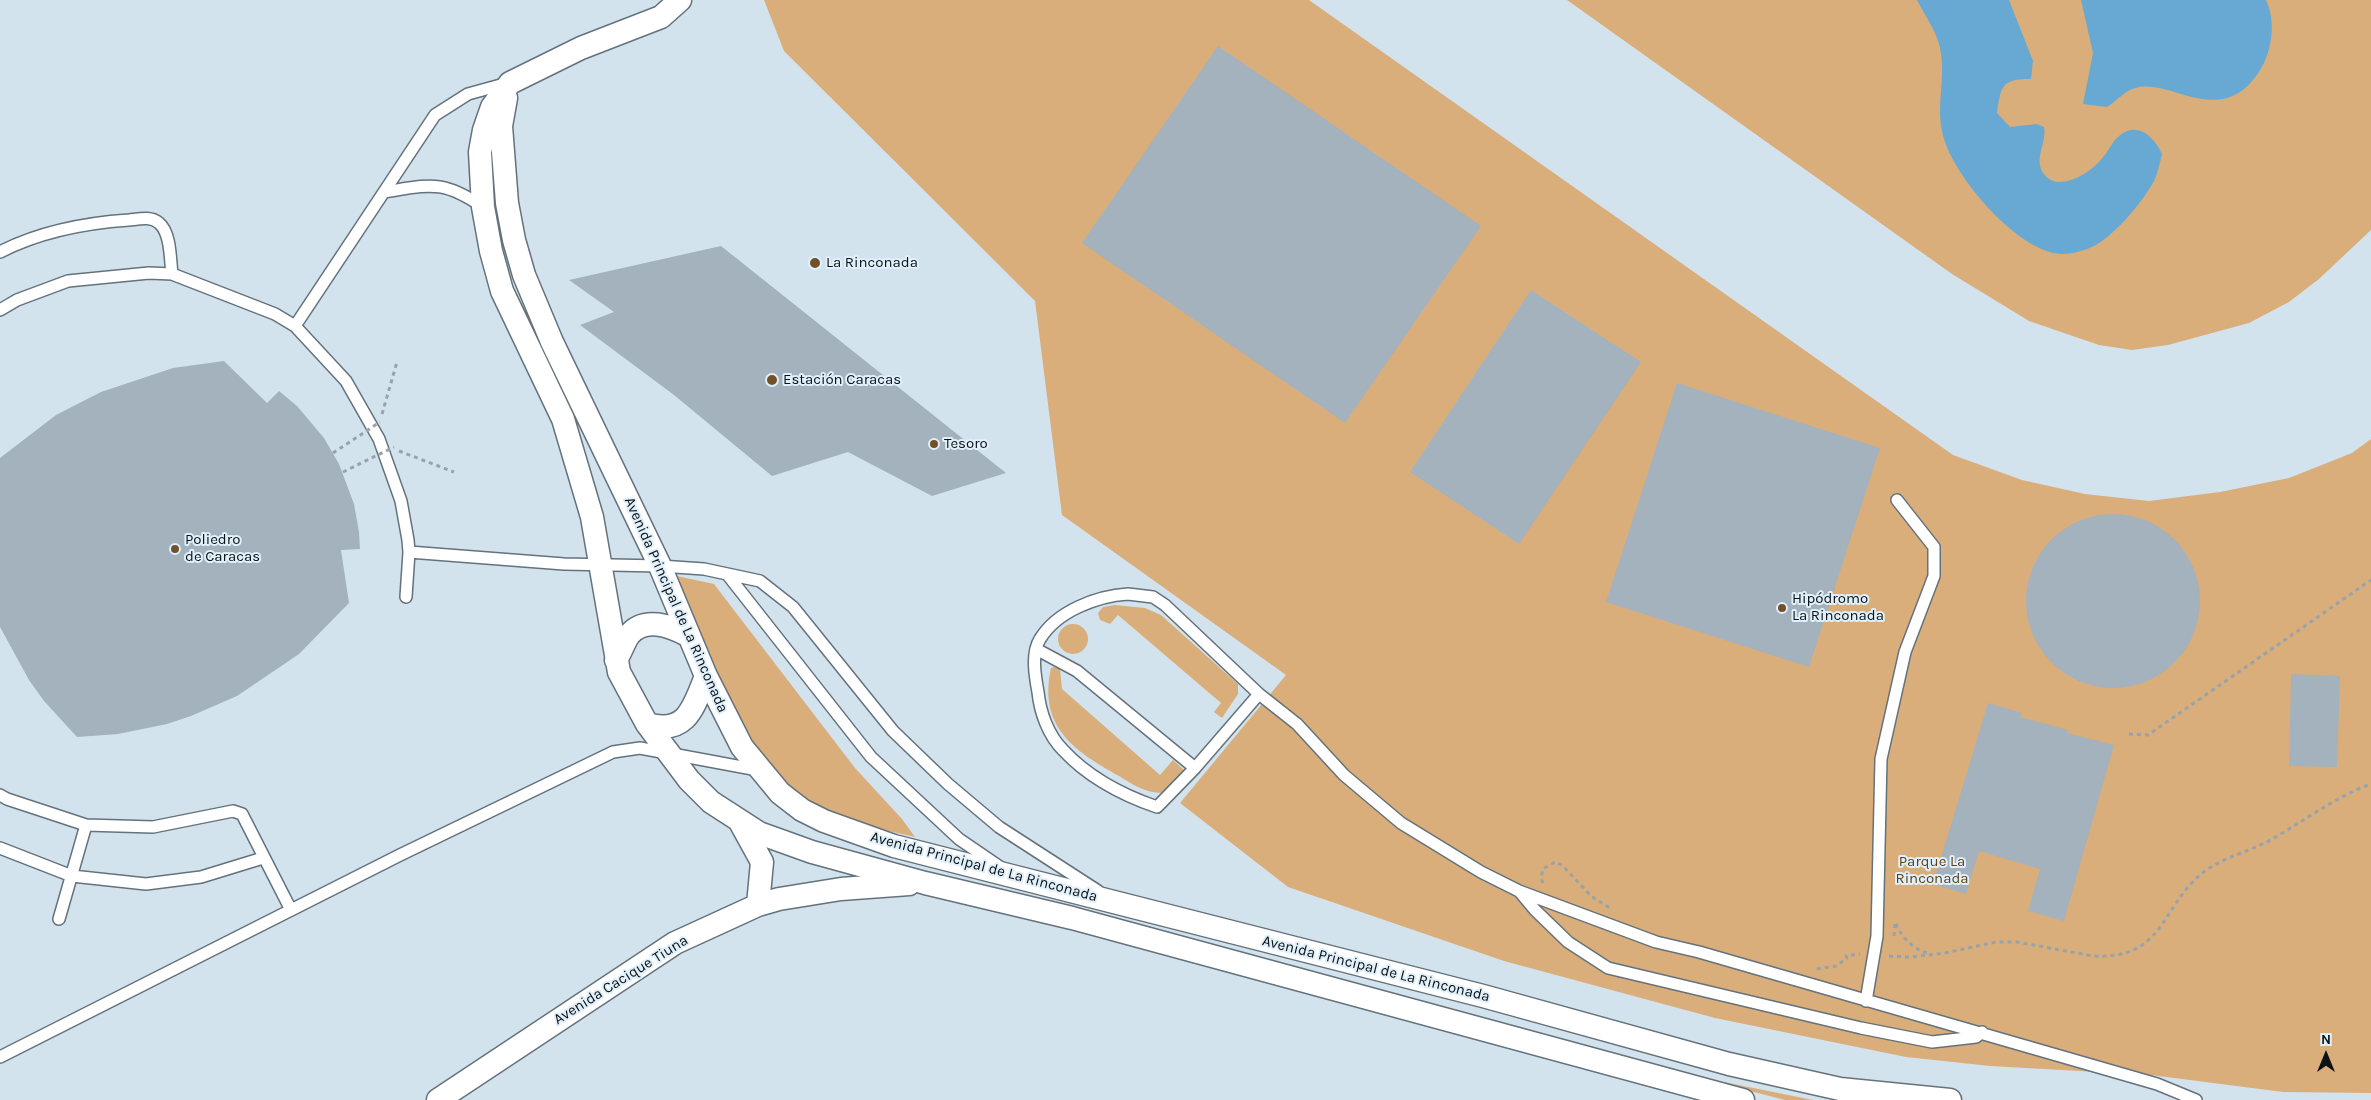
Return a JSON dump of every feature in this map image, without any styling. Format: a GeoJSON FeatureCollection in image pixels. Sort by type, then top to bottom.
{"type":"FeatureCollection","features":[{"type":"Feature","properties":{"kind":"street","name":"Avenida Principal de La Rinconada"},"geometry":{"type":"LineString","coordinates":[[680,0],[661,17],[581,48],[510,82],[492,107],[484,130],[480,152],[483,207],[491,251],[502,291],[563,419],[592,517],[616,660],[627,690],[647,724],[666,752],[689,780],[711,802],[759,833],[812,852],[925,883],[1081,921],[1743,1100]]}},
{"type":"Feature","properties":{"kind":"street","name":"Avenida Principal de La Rinconada"},"geometry":{"type":"LineString","coordinates":[[510,82],[501,126],[507,203],[514,240],[524,275],[552,342],[660,566],[687,635],[742,747],[759,770],[780,792],[802,810],[824,821],[894,846],[1483,996],[1729,1064],[1840,1089],[1950,1100]]}},
{"type":"Feature","properties":{"kind":"street"},"geometry":{"type":"LineString","coordinates":[[616,660],[630,634],[641,627],[654,624],[669,626],[687,635]]}},
{"type":"Feature","properties":{"kind":"street"},"geometry":{"type":"LineString","coordinates":[[647,724],[659,728],[676,726],[687,717],[695,706],[706,676]]}},
{"type":"Feature","properties":{"kind":"street"},"geometry":{"type":"LineString","coordinates":[[738,819],[762,862],[758,905]]}},
{"type":"Feature","properties":{"kind":"street","name":"Avenida Cacique Tiuna"},"geometry":{"type":"LineString","coordinates":[[438,1100],[675,943],[758,905],[780,899],[841,889],[925,883]]}},
{"type":"Feature","properties":{"kind":"lane"},"geometry":{"type":"LineString","coordinates":[[295,326],[435,115],[468,94],[510,82]]}},
{"type":"Feature","properties":{"kind":"lane"},"geometry":{"type":"LineString","coordinates":[[384,192],[433,184],[462,193],[483,207]]}},
{"type":"Feature","properties":{"kind":"lane"},"geometry":{"type":"LineString","coordinates":[[0,252],[57,229],[92,222],[151,218],[160,223],[166,234],[172,274]]}},
{"type":"Feature","properties":{"kind":"lane"},"geometry":{"type":"LineString","coordinates":[[0,310],[17,300],[68,281],[149,273],[172,274],[275,314],[295,326],[346,381],[379,439],[401,501],[409,552],[406,597]]}},
{"type":"Feature","properties":{"kind":"lane"},"geometry":{"type":"LineString","coordinates":[[1866,1001],[1877,936],[1881,759],[1905,652],[1934,576],[1934,547],[1897,500]]}},
{"type":"Feature","properties":{"kind":"lane"},"geometry":{"type":"LineString","coordinates":[[409,552],[564,564],[660,566],[704,570],[760,581],[793,607],[893,730],[948,784],[999,827],[1116,902]]}},
{"type":"Feature","properties":{"kind":"lane"},"geometry":{"type":"LineString","coordinates":[[727,574],[871,756],[959,839],[1012,875]]}},
{"type":"Feature","properties":{"kind":"lane"},"geometry":{"type":"LineString","coordinates":[[1259,694],[1195,768],[1157,807],[1130,798],[1085,770],[1053,738],[1039,705],[1035,667],[1036,649],[1039,639],[1063,615],[1107,596],[1128,594],[1152,597],[1165,605],[1259,694],[1297,724],[1344,775],[1401,823],[1481,872],[1519,891],[1656,942],[1699,952],[1866,1001],[1982,1032],[2157,1084],[2196,1100]]}},
{"type":"Feature","properties":{"kind":"lane"},"geometry":{"type":"LineString","coordinates":[[1036,649],[1077,671],[1195,768]]}},
{"type":"Feature","properties":{"kind":"lane"},"geometry":{"type":"LineString","coordinates":[[0,1057],[291,910],[613,752],[640,748],[759,770]]}},
{"type":"Feature","properties":{"kind":"lane"},"geometry":{"type":"LineString","coordinates":[[0,795],[86,826],[153,827],[233,811],[242,814],[248,821],[263,858],[291,910]]}},
{"type":"Feature","properties":{"kind":"lane"},"geometry":{"type":"LineString","coordinates":[[59,920],[86,826]]}},
{"type":"Feature","properties":{"kind":"lane"},"geometry":{"type":"LineString","coordinates":[[0,848],[72,876],[146,884],[201,877],[263,858]]}},
{"type":"Feature","properties":{"kind":"lane"},"geometry":{"type":"LineString","coordinates":[[1519,891],[1535,910],[1568,942],[1608,968],[1861,1028],[1932,1042],[1976,1037],[1982,1032]]}},
{"type":"Feature","properties":{"kind":"path"},"geometry":{"type":"LineString","coordinates":[[333,453],[380,422],[397,362]]}},
{"type":"Feature","properties":{"kind":"path"},"geometry":{"type":"LineString","coordinates":[[343,472],[394,447]]}},
{"type":"Feature","properties":{"kind":"path"},"geometry":{"type":"LineString","coordinates":[[418,459],[454,472]]}},
{"type":"Feature","properties":{"kind":"path"},"geometry":{"type":"LineString","coordinates":[[2129,734],[2148,735],[2371,580]]}},
{"type":"Feature","properties":{"kind":"path"},"geometry":{"type":"LineString","coordinates":[[1809,967],[1828,968],[1836,966],[1847,958],[1846,956],[1911,957],[2010,942],[2099,956],[2114,955],[2137,948],[2153,937],[2186,889],[2206,870],[2237,853],[2274,838],[2337,799],[2371,784]]}},
{"type":"Feature","properties":{"kind":"path"},"geometry":{"type":"LineString","coordinates":[[1549,887],[1542,882],[1542,873],[1548,865],[1555,862],[1567,869],[1591,896],[1619,912]]}},
{"type":"Feature","properties":{"kind":"path"},"geometry":{"type":"LineString","coordinates":[[1596,906],[1603,909],[1610,908]]}},
{"type":"Feature","properties":{"kind":"path"},"geometry":{"type":"LineString","coordinates":[[1893,940],[1895,922],[1899,931],[1911,945],[1930,954]]}},
{"type":"Feature","properties":{"kind":"path"},"geometry":{"type":"LineString","coordinates":[[1887,956],[1888,946]]}},
{"type":"Feature","properties":{"kind":"green space","name":"Hipódromo La Rinconada"},"geometry":{"type":"Polygon","coordinates":[[[764,0],[1309,0],[1953,455],[2022,480],[2085,494],[2149,501],[2220,492],[2289,478],[2352,453],[2371,439],[2371,1093],[2283,1092],[2151,1075],[1990,1066],[1906,1057],[1715,1018],[1504,961],[1288,887],[1180,803],[1286,675],[1062,515],[1035,301],[784,51],[764,0]]]}},
{"type":"Feature","properties":{"kind":"green space"},"geometry":{"type":"Polygon","coordinates":[[[1567,0],[2371,0],[2371,230],[2319,279],[2289,302],[2249,323],[2168,345],[2132,350],[2099,345],[2029,321],[1952,274],[1567,0]]]}},
{"type":"Feature","properties":{"kind":"green space"},"geometry":{"type":"Polygon","coordinates":[[[672,575],[714,584],[855,768],[902,819],[915,837],[860,824],[827,812],[799,795],[774,771],[752,741],[733,708],[715,673],[672,575]]]}},
{"type":"Feature","properties":{"kind":"green space"},"geometry":{"type":"Polygon","coordinates":[[[1115,605],[1145,608],[1161,615],[1238,684],[1238,694],[1222,718],[1214,712],[1221,703],[1118,615],[1110,624],[1100,620],[1098,613],[1103,607],[1115,605]]]}},
{"type":"Feature","properties":{"kind":"green space"},"geometry":{"type":"Polygon","coordinates":[[[1073,624],[1079,625],[1087,633],[1087,645],[1079,653],[1073,654],[1067,653],[1059,645],[1058,639],[1059,633],[1067,625],[1073,624]]]}},
{"type":"Feature","properties":{"kind":"green space"},"geometry":{"type":"Polygon","coordinates":[[[1051,668],[1060,669],[1062,689],[1160,775],[1173,760],[1184,770],[1162,793],[1139,788],[1103,767],[1074,746],[1063,735],[1055,722],[1050,706],[1048,689],[1051,668]]]}},
{"type":"Feature","properties":{"kind":"green space"},"geometry":{"type":"Polygon","coordinates":[[[1684,1074],[1813,1100],[1785,1100],[1684,1074]]]}},
{"type":"Feature","properties":{"kind":"water"},"geometry":{"type":"Polygon","coordinates":[[[1917,0],[2009,0],[2033,61],[2031,79],[2021,79],[2004,86],[1997,113],[2010,127],[2037,124],[2044,127],[2045,132],[2040,164],[2042,172],[2051,180],[2056,182],[2072,180],[2084,174],[2100,161],[2116,139],[2125,132],[2138,130],[2144,132],[2154,141],[2162,154],[2155,179],[2135,209],[2116,230],[2096,245],[2087,249],[2061,254],[2044,250],[2025,240],[1988,207],[1957,167],[1947,148],[1940,120],[1942,65],[1939,44],[1917,0]]]}},
{"type":"Feature","properties":{"kind":"water"},"geometry":{"type":"Polygon","coordinates":[[[2081,0],[2266,0],[2272,23],[2271,40],[2267,56],[2248,86],[2239,93],[2229,97],[2207,100],[2160,88],[2139,87],[2122,95],[2107,107],[2083,104],[2093,53],[2081,0]]]}},
{"type":"Feature","properties":{"kind":"building"},"geometry":{"type":"Polygon","coordinates":[[[1218,46],[1481,226],[1345,423],[1082,243],[1218,46]]]}},
{"type":"Feature","properties":{"kind":"building"},"geometry":{"type":"Polygon","coordinates":[[[721,246],[1006,473],[932,496],[848,452],[772,476],[674,395],[580,325],[614,312],[569,280],[721,246]]]}},
{"type":"Feature","properties":{"kind":"building"},"geometry":{"type":"Polygon","coordinates":[[[1531,290],[1641,362],[1519,544],[1410,472],[1531,290]]]}},
{"type":"Feature","properties":{"kind":"building","name":"Poliedro de Caracas"},"geometry":{"type":"Polygon","coordinates":[[[224,361],[267,403],[279,391],[297,406],[324,438],[339,464],[354,504],[359,532],[360,549],[341,550],[349,603],[299,654],[237,696],[167,724],[118,734],[77,737],[44,701],[29,680],[0,627],[0,458],[56,415],[101,392],[173,368],[224,361]]]}},
{"type":"Feature","properties":{"kind":"building"},"geometry":{"type":"Polygon","coordinates":[[[1677,383],[1880,448],[1809,667],[1606,602],[1677,383]]]}},
{"type":"Feature","properties":{"kind":"building"},"geometry":{"type":"Polygon","coordinates":[[[2104,514],[2122,514],[2154,524],[2180,546],[2190,560],[2196,576],[2200,610],[2190,642],[2168,668],[2154,678],[2138,684],[2122,688],[2104,688],[2072,678],[2046,656],[2036,642],[2030,626],[2026,610],[2026,592],[2036,560],[2058,534],[2072,524],[2088,518],[2104,514]]]}},
{"type":"Feature","properties":{"kind":"building"},"geometry":{"type":"Polygon","coordinates":[[[2291,674],[2340,676],[2337,767],[2289,766],[2291,674]]]}},
{"type":"Feature","properties":{"kind":"building"},"geometry":{"type":"Polygon","coordinates":[[[1988,703],[2022,713],[2020,717],[2068,730],[2067,733],[2114,745],[2064,921],[2028,911],[2040,869],[1979,851],[1966,894],[1933,884],[1988,703]]]}},
{"type":"Feature","properties":{"kind":"place","name":"La Rinconada"},"geometry":{"type":"Point","coordinates":[815,263]}},
{"type":"Feature","properties":{"kind":"place","name":"Estación Caracas"},"geometry":{"type":"Point","coordinates":[772,380]}},
{"type":"Feature","properties":{"kind":"place","name":"Tesoro"},"geometry":{"type":"Point","coordinates":[934,444]}},
{"type":"Feature","properties":{"kind":"place","name":"Poliedro de Caracas"},"geometry":{"type":"Point","coordinates":[175,549]}},
{"type":"Feature","properties":{"kind":"place","name":"Hipódromo La Rinconada"},"geometry":{"type":"Point","coordinates":[1782,608]}},
{"type":"Feature","properties":{"kind":"park label","name":"Parque La Rinconada"},"geometry":{"type":"Point","coordinates":[1932,870]}}]}
